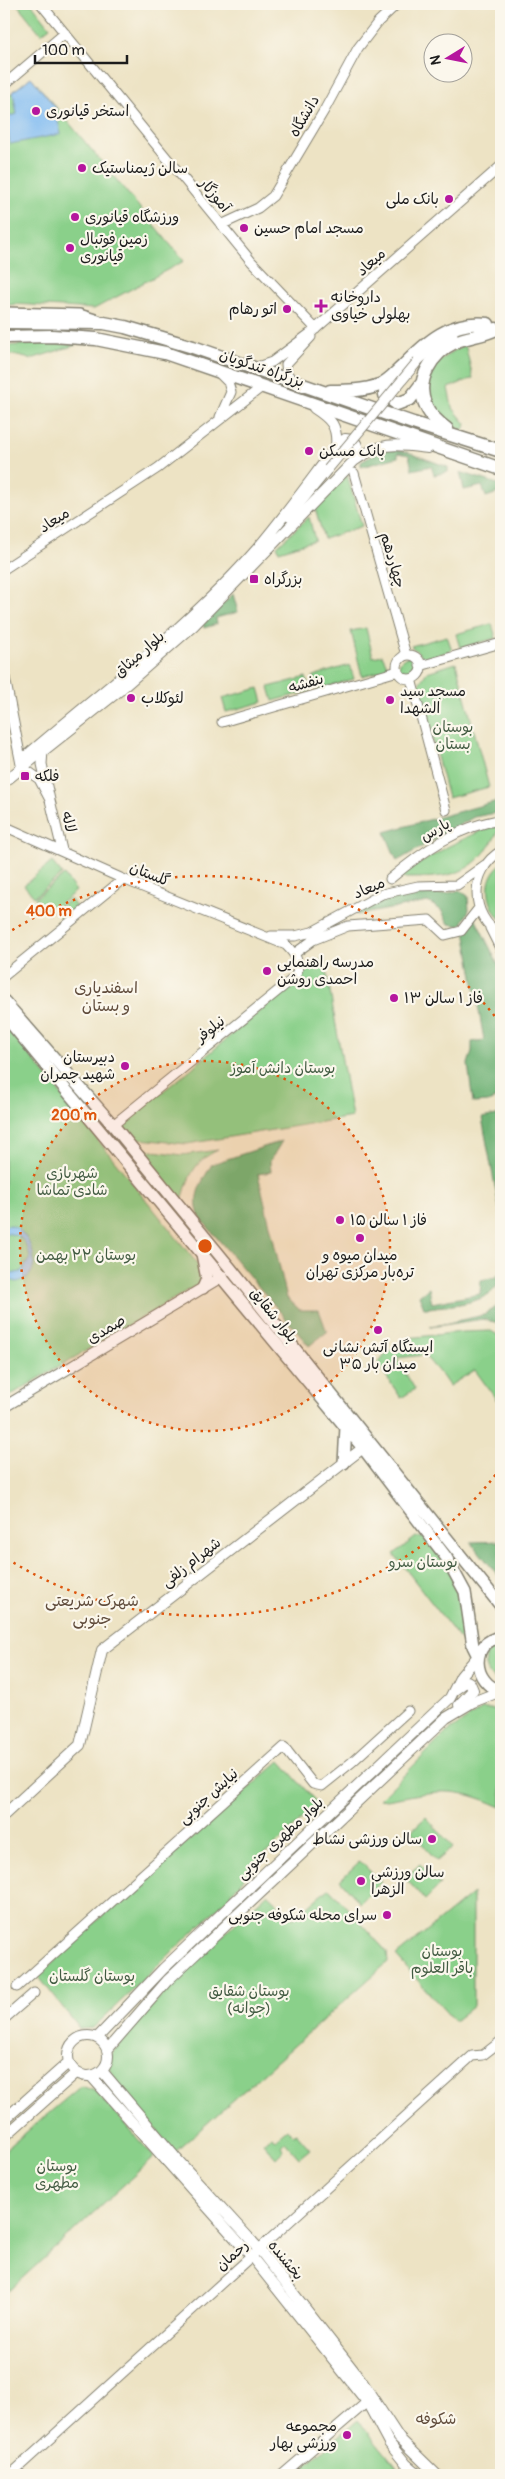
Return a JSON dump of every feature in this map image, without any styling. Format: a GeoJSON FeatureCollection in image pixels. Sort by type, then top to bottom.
{"type":"FeatureCollection","features":[{"type":"Feature","properties":{"kind":"highway","name":"بزرگراه تندگویان"},"geometry":{"type":"LineString","coordinates":[[4,322],[104,323],[193,347],[501,451]]}},
{"type":"Feature","properties":{"kind":"highway"},"geometry":{"type":"LineString","coordinates":[[320,390],[370,388],[386,381],[430,340],[444,331],[460,324],[497,326]]}},
{"type":"Feature","properties":{"kind":"highway"},"geometry":{"type":"LineString","coordinates":[[386,381],[385,395],[388,400],[397,404],[410,399],[423,382],[430,364],[444,350],[456,342],[485,335],[497,326]]}},
{"type":"Feature","properties":{"kind":"highway","name":"بزرگراه تندگویان"},"geometry":{"type":"LineString","coordinates":[[5,337],[52,336],[96,339],[165,352],[501,470]]}},
{"type":"Feature","properties":{"kind":"highway"},"geometry":{"type":"LineString","coordinates":[[423,382],[426,406],[435,419],[453,435]]}},
{"type":"Feature","properties":{"kind":"main road"},"geometry":{"type":"LineString","coordinates":[[4,313],[46,312],[79,315],[104,323]]}},
{"type":"Feature","properties":{"kind":"main road"},"geometry":{"type":"LineString","coordinates":[[300,398],[333,422],[337,437],[336,447]]}},
{"type":"Feature","properties":{"kind":"main road"},"geometry":{"type":"LineString","coordinates":[[336,447],[345,440],[353,440],[358,448],[354,461]]}},
{"type":"Feature","properties":{"kind":"main road"},"geometry":{"type":"LineString","coordinates":[[275,538],[354,461],[369,450],[394,444],[439,449]]}},
{"type":"Feature","properties":{"kind":"main road","name":"بلوار میثاق"},"geometry":{"type":"LineString","coordinates":[[4,774],[145,657],[220,588],[256,549],[336,447]]}},
{"type":"Feature","properties":{"kind":"main road","name":"بلوار میثاق"},"geometry":{"type":"LineString","coordinates":[[4,782],[22,760],[43,751],[120,690],[193,626],[275,538]]}},
{"type":"Feature","properties":{"kind":"main road"},"geometry":{"type":"LineString","coordinates":[[4,674],[22,760]]}},
{"type":"Feature","properties":{"kind":"main road","name":"بلوار شقایق"},"geometry":{"type":"LineString","coordinates":[[4,1001],[113,1125],[346,1427],[367,1445],[457,1573],[469,1604],[472,1638],[478,1656],[479,1672],[482,1679],[488,1685],[501,1691]]}},
{"type":"Feature","properties":{"kind":"main road","name":"بلوار شقایق"},"geometry":{"type":"LineString","coordinates":[[4,1015],[58,1083],[200,1249],[227,1273],[501,1606]]}},
{"type":"Feature","properties":{"kind":"main road"},"geometry":{"type":"LineString","coordinates":[[43,1062],[53,1064],[54,1057]]}},
{"type":"Feature","properties":{"kind":"main road"},"geometry":{"type":"LineString","coordinates":[[58,1083],[58,1075],[60,1073],[72,1077]]}},
{"type":"Feature","properties":{"kind":"main road"},"geometry":{"type":"LineString","coordinates":[[200,1249],[207,1280],[203,1288]]}},
{"type":"Feature","properties":{"kind":"main road","name":"صمدی"},"geometry":{"type":"LineString","coordinates":[[4,1407],[227,1273]]}},
{"type":"Feature","properties":{"kind":"main road"},"geometry":{"type":"LineString","coordinates":[[344,1463],[346,1427]]}},
{"type":"Feature","properties":{"kind":"main road","name":"شهرام زلفی"},"geometry":{"type":"LineString","coordinates":[[4,1815],[80,1744],[102,1650],[367,1445]]}},
{"type":"Feature","properties":{"kind":"main road"},"geometry":{"type":"LineString","coordinates":[[478,1656],[488,1642],[501,1637]]}},
{"type":"Feature","properties":{"kind":"main road","name":"بلوار مطهری جنوبی"},"geometry":{"type":"LineString","coordinates":[[96,2038],[163,1969],[450,1698],[461,1676],[478,1656]]}},
{"type":"Feature","properties":{"kind":"main road"},"geometry":{"type":"LineString","coordinates":[[446,1718],[472,1694],[473,1690],[470,1683],[467,1681],[462,1683],[450,1698]]}},
{"type":"Feature","properties":{"kind":"main road","name":"بلوار مطهری جنوبی"},"geometry":{"type":"LineString","coordinates":[[107,2050],[167,1981],[446,1718],[473,1702],[501,1691]]}},
{"type":"Feature","properties":{"kind":"main road"},"geometry":{"type":"LineString","coordinates":[[87,2036],[96,2038],[107,2050],[108,2059],[102,2070],[91,2076],[76,2073],[68,2062],[68,2053],[74,2041],[87,2036]]}},
{"type":"Feature","properties":{"kind":"main road"},"geometry":{"type":"LineString","coordinates":[[4,2120],[68,2062]]}},
{"type":"Feature","properties":{"kind":"main road","name":"بخشنده"},"geometry":{"type":"LineString","coordinates":[[102,2070],[362,2380],[399,2438],[437,2475]]}},
{"type":"Feature","properties":{"kind":"main road"},"geometry":{"type":"LineString","coordinates":[[4,2137],[76,2073]]}},
{"type":"Feature","properties":{"kind":"main road","name":"بخشنده"},"geometry":{"type":"LineString","coordinates":[[91,2076],[255,2253],[367,2402],[389,2443],[406,2464],[419,2475]]}},
{"type":"Feature","properties":{"kind":"street","name":"آموزگار"},"geometry":{"type":"LineString","coordinates":[[41,4],[251,261],[314,331]]}},
{"type":"Feature","properties":{"kind":"street","name":"دانشگاه"},"geometry":{"type":"LineString","coordinates":[[221,225],[258,208],[273,196],[325,109],[358,48],[378,22],[397,4]]}},
{"type":"Feature","properties":{"kind":"street"},"geometry":{"type":"LineString","coordinates":[[4,85],[65,33]]}},
{"type":"Feature","properties":{"kind":"street","name":"میعاد"},"geometry":{"type":"LineString","coordinates":[[254,367],[263,367],[272,362],[314,331],[501,166]]}},
{"type":"Feature","properties":{"kind":"street"},"geometry":{"type":"LineString","coordinates":[[275,538],[328,469],[418,361],[448,339],[497,326]]}},
{"type":"Feature","properties":{"kind":"street"},"geometry":{"type":"LineString","coordinates":[[295,382],[287,374],[286,364],[310,339],[314,331]]}},
{"type":"Feature","properties":{"kind":"street"},"geometry":{"type":"LineString","coordinates":[[275,538],[420,364],[448,339]]}},
{"type":"Feature","properties":{"kind":"street"},"geometry":{"type":"LineString","coordinates":[[217,370],[228,382],[231,392],[220,418]]}},
{"type":"Feature","properties":{"kind":"street","name":"میعاد"},"geometry":{"type":"LineString","coordinates":[[4,569],[158,468],[263,386]]}},
{"type":"Feature","properties":{"kind":"street","name":"چهاردهم"},"geometry":{"type":"LineString","coordinates":[[354,473],[406,656]]}},
{"type":"Feature","properties":{"kind":"street","name":"بلوار میثاق"},"geometry":{"type":"LineString","coordinates":[[256,549],[275,538]]}},
{"type":"Feature","properties":{"kind":"street"},"geometry":{"type":"LineString","coordinates":[[420,666],[501,643]]}},
{"type":"Feature","properties":{"kind":"street"},"geometry":{"type":"LineString","coordinates":[[406,656],[417,658],[420,666],[417,675],[411,678],[402,676],[398,671],[397,663],[406,656]]}},
{"type":"Feature","properties":{"kind":"street","name":"بنفشه"},"geometry":{"type":"LineString","coordinates":[[222,722],[398,671]]}},
{"type":"Feature","properties":{"kind":"street"},"geometry":{"type":"LineString","coordinates":[[411,678],[446,810]]}},
{"type":"Feature","properties":{"kind":"street","name":"لاله"},"geometry":{"type":"LineString","coordinates":[[43,751],[44,774],[62,850]]}},
{"type":"Feature","properties":{"kind":"street"},"geometry":{"type":"LineString","coordinates":[[22,760],[44,774]]}},
{"type":"Feature","properties":{"kind":"street"},"geometry":{"type":"LineString","coordinates":[[22,760],[39,779],[51,804]]}},
{"type":"Feature","properties":{"kind":"street","name":"پارس"},"geometry":{"type":"LineString","coordinates":[[390,879],[428,850],[457,833],[488,822],[501,820]]}},
{"type":"Feature","properties":{"kind":"street","name":"گلستان"},"geometry":{"type":"LineString","coordinates":[[4,826],[124,879],[286,945],[294,954]]}},
{"type":"Feature","properties":{"kind":"street"},"geometry":{"type":"LineString","coordinates":[[498,853],[501,846]]}},
{"type":"Feature","properties":{"kind":"street","name":"میعاد"},"geometry":{"type":"LineString","coordinates":[[262,935],[295,936],[312,932],[382,894],[418,886],[457,885],[498,853]]}},
{"type":"Feature","properties":{"kind":"street"},"geometry":{"type":"LineString","coordinates":[[485,865],[477,887],[479,908],[501,950]]}},
{"type":"Feature","properties":{"kind":"street"},"geometry":{"type":"LineString","coordinates":[[4,976],[124,879]]}},
{"type":"Feature","properties":{"kind":"street"},"geometry":{"type":"LineString","coordinates":[[294,954],[313,940],[348,926],[429,920],[445,935],[461,931],[479,908]]}},
{"type":"Feature","properties":{"kind":"street"},"geometry":{"type":"LineString","coordinates":[[341,916],[348,926]]}},
{"type":"Feature","properties":{"kind":"street"},"geometry":{"type":"LineString","coordinates":[[488,924],[501,935]]}},
{"type":"Feature","properties":{"kind":"street","name":"نیلوفر"},"geometry":{"type":"LineString","coordinates":[[113,1125],[295,977],[299,969],[294,954]]}},
{"type":"Feature","properties":{"kind":"street","name":"نیایش جنوبی"},"geometry":{"type":"LineString","coordinates":[[20,1984],[284,1747],[313,1784],[322,1786],[352,1762],[408,1711]]}},
{"type":"Feature","properties":{"kind":"street"},"geometry":{"type":"LineString","coordinates":[[4,2019],[31,1996]]}},
{"type":"Feature","properties":{"kind":"street","name":"رحمان"},"geometry":{"type":"LineString","coordinates":[[10,2475],[472,2056],[483,2055],[501,2041]]}},
{"type":"Feature","properties":{"kind":"street"},"geometry":{"type":"LineString","coordinates":[[282,2475],[367,2402]]}},
{"type":"Feature","properties":{"kind":"green space"},"geometry":{"type":"Polygon","coordinates":[[[17,4],[32,4],[50,27],[41,34],[17,4]]]}},
{"type":"Feature","properties":{"kind":"green space","name":"ورزشگاه قیانوری"},"geometry":{"type":"Polygon","coordinates":[[[31,77],[184,261],[94,309],[15,304],[4,306],[4,99],[31,77]]]}},
{"type":"Feature","properties":{"kind":"green space"},"geometry":{"type":"Polygon","coordinates":[[[45,343],[76,345],[31,359],[4,353],[4,346],[45,343]]]}},
{"type":"Feature","properties":{"kind":"green space"},"geometry":{"type":"Polygon","coordinates":[[[465,344],[473,378],[448,388],[452,407],[466,424],[464,431],[448,422],[434,409],[429,401],[426,384],[429,374],[435,365],[465,344]]]}},
{"type":"Feature","properties":{"kind":"green space"},"geometry":{"type":"Polygon","coordinates":[[[391,449],[407,452],[448,467],[448,472],[434,475],[431,466],[412,470],[409,455],[398,453],[398,457],[361,467],[361,462],[380,451],[391,449]]]}},
{"type":"Feature","properties":{"kind":"green space"},"geometry":{"type":"Polygon","coordinates":[[[460,472],[501,485],[501,492],[486,497],[482,486],[464,490],[460,472]]]}},
{"type":"Feature","properties":{"kind":"green space"},"geometry":{"type":"Polygon","coordinates":[[[347,475],[362,526],[324,539],[315,508],[347,475]]]}},
{"type":"Feature","properties":{"kind":"green space"},"geometry":{"type":"Polygon","coordinates":[[[309,517],[315,540],[279,551],[277,546],[309,517]]]}},
{"type":"Feature","properties":{"kind":"green space"},"geometry":{"type":"Polygon","coordinates":[[[233,594],[238,612],[216,618],[217,624],[204,628],[203,624],[233,594]]]}},
{"type":"Feature","properties":{"kind":"green space"},"geometry":{"type":"Polygon","coordinates":[[[492,624],[496,638],[460,648],[456,634],[492,624]]]}},
{"type":"Feature","properties":{"kind":"green space"},"geometry":{"type":"Polygon","coordinates":[[[366,628],[373,657],[382,655],[389,669],[362,676],[351,631],[366,628]]]}},
{"type":"Feature","properties":{"kind":"green space"},"geometry":{"type":"Polygon","coordinates":[[[447,636],[452,650],[425,659],[411,646],[447,636]]]}},
{"type":"Feature","properties":{"kind":"green space"},"geometry":{"type":"Polygon","coordinates":[[[409,657],[416,660],[419,667],[416,674],[409,677],[402,674],[399,667],[402,660],[409,657]]]}},
{"type":"Feature","properties":{"kind":"green space","name":"بوستان بستان"},"geometry":{"type":"Polygon","coordinates":[[[456,663],[489,787],[448,798],[418,685],[427,672],[456,663]]]}},
{"type":"Feature","properties":{"kind":"green space"},"geometry":{"type":"Polygon","coordinates":[[[350,665],[354,679],[317,690],[313,676],[350,665]]]}},
{"type":"Feature","properties":{"kind":"green space"},"geometry":{"type":"Polygon","coordinates":[[[306,677],[310,691],[273,701],[269,687],[306,677]]]}},
{"type":"Feature","properties":{"kind":"green space"},"geometry":{"type":"Polygon","coordinates":[[[259,688],[263,702],[226,712],[222,698],[259,688]]]}},
{"type":"Feature","properties":{"kind":"green space"},"geometry":{"type":"Polygon","coordinates":[[[501,800],[501,812],[474,817],[397,861],[385,832],[501,800]]]}},
{"type":"Feature","properties":{"kind":"green space"},"geometry":{"type":"Polygon","coordinates":[[[491,826],[500,828],[490,845],[469,866],[445,876],[396,878],[447,847],[491,826]]]}},
{"type":"Feature","properties":{"kind":"green space"},"geometry":{"type":"Polygon","coordinates":[[[52,862],[62,874],[34,897],[24,885],[52,862]]]}},
{"type":"Feature","properties":{"kind":"green space"},"geometry":{"type":"Polygon","coordinates":[[[501,864],[501,920],[492,907],[489,884],[495,870],[501,864]]]}},
{"type":"Feature","properties":{"kind":"green space"},"geometry":{"type":"Polygon","coordinates":[[[64,875],[76,891],[48,914],[35,898],[64,875]]]}},
{"type":"Feature","properties":{"kind":"green space"},"geometry":{"type":"Polygon","coordinates":[[[459,890],[468,896],[469,910],[461,926],[449,924],[441,910],[428,902],[357,915],[357,911],[368,904],[391,894],[412,892],[444,894],[459,890]]]}},
{"type":"Feature","properties":{"kind":"green space"},"geometry":{"type":"Polygon","coordinates":[[[70,899],[76,907],[61,919],[55,911],[70,899]]]}},
{"type":"Feature","properties":{"kind":"green space"},"geometry":{"type":"Polygon","coordinates":[[[475,918],[501,970],[501,1096],[488,1102],[473,1103],[468,1064],[472,1051],[472,1042],[484,1040],[465,931],[475,918]]]}},
{"type":"Feature","properties":{"kind":"green space","name":"بوستان دانش آموز"},"geometry":{"type":"Polygon","coordinates":[[[324,957],[352,1117],[187,1144],[131,1138],[119,1124],[179,1079],[324,957]]]}},
{"type":"Feature","properties":{"kind":"green space","name":"بوستان ۲۲ بهمن"},"geometry":{"type":"Polygon","coordinates":[[[4,1023],[204,1272],[199,1284],[4,1399],[4,1023]]]}},
{"type":"Feature","properties":{"kind":"green space"},"geometry":{"type":"Polygon","coordinates":[[[501,1114],[501,1218],[482,1118],[501,1114]]]}},
{"type":"Feature","properties":{"kind":"green space"},"geometry":{"type":"Polygon","coordinates":[[[282,1141],[270,1161],[271,1172],[258,1174],[287,1298],[300,1310],[319,1310],[327,1332],[309,1346],[200,1218],[197,1210],[198,1190],[212,1164],[282,1141]]]}},
{"type":"Feature","properties":{"kind":"green space"},"geometry":{"type":"Polygon","coordinates":[[[140,1149],[182,1155],[218,1150],[203,1159],[193,1171],[182,1202],[140,1149]]]}},
{"type":"Feature","properties":{"kind":"green space"},"geometry":{"type":"Polygon","coordinates":[[[501,1271],[499,1282],[493,1291],[485,1297],[474,1301],[424,1308],[419,1296],[429,1288],[432,1303],[480,1294],[481,1280],[496,1277],[501,1271]]]}},
{"type":"Feature","properties":{"kind":"green space"},"geometry":{"type":"Polygon","coordinates":[[[501,1303],[501,1324],[483,1319],[430,1327],[484,1315],[501,1303]]]}},
{"type":"Feature","properties":{"kind":"green space"},"geometry":{"type":"Polygon","coordinates":[[[491,1331],[501,1337],[501,1406],[475,1370],[449,1386],[424,1355],[396,1358],[415,1389],[401,1398],[378,1364],[385,1355],[408,1338],[491,1331]]]}},
{"type":"Feature","properties":{"kind":"green space","name":"بوستان سرو"},"geometry":{"type":"Polygon","coordinates":[[[416,1537],[427,1537],[444,1562],[456,1585],[462,1611],[462,1642],[394,1554],[416,1537]]]}},
{"type":"Feature","properties":{"kind":"green space"},"geometry":{"type":"Polygon","coordinates":[[[501,1541],[501,1579],[471,1542],[501,1541]]]}},
{"type":"Feature","properties":{"kind":"green space"},"geometry":{"type":"Polygon","coordinates":[[[501,1642],[501,1683],[490,1675],[487,1668],[486,1655],[489,1649],[501,1642]]]}},
{"type":"Feature","properties":{"kind":"green space"},"geometry":{"type":"Polygon","coordinates":[[[482,1709],[495,1709],[501,1712],[501,1807],[470,1795],[445,1792],[432,1792],[387,1800],[380,1799],[446,1733],[482,1709]]]}},
{"type":"Feature","properties":{"kind":"green space","name":"بوستان گلستان"},"geometry":{"type":"Polygon","coordinates":[[[280,1761],[318,1804],[257,1862],[225,1901],[93,2028],[80,2029],[38,1976],[95,1922],[280,1761]]]}},
{"type":"Feature","properties":{"kind":"green space","name":"سالن ورزشی نشاط"},"geometry":{"type":"Polygon","coordinates":[[[426,1817],[453,1847],[437,1861],[411,1831],[426,1817]]]}},
{"type":"Feature","properties":{"kind":"green space","name":"سالن ورزشی الزهرا"},"geometry":{"type":"Polygon","coordinates":[[[360,1861],[381,1882],[360,1903],[340,1880],[360,1861]]]}},
{"type":"Feature","properties":{"kind":"green space"},"geometry":{"type":"Polygon","coordinates":[[[420,1864],[440,1885],[425,1900],[405,1878],[420,1864]]]}},
{"type":"Feature","properties":{"kind":"green space","name":"بوستان شقایق (جوانه)"},"geometry":{"type":"Polygon","coordinates":[[[329,1888],[387,1952],[388,1962],[175,2152],[114,2080],[109,2067],[111,2054],[172,1983],[267,1894],[293,1919],[329,1888]]]}},
{"type":"Feature","properties":{"kind":"green space","name":"بوستان باقر العلوم"},"geometry":{"type":"Polygon","coordinates":[[[473,1893],[473,2006],[454,2021],[396,1956],[473,1893]]]}},
{"type":"Feature","properties":{"kind":"green space","name":"بوستان مطهری"},"geometry":{"type":"Polygon","coordinates":[[[81,2086],[95,2091],[154,2157],[4,2295],[4,2151],[81,2086]]]}},
{"type":"Feature","properties":{"kind":"green space"},"geometry":{"type":"Polygon","coordinates":[[[287,2129],[293,2135],[296,2133],[310,2149],[299,2158],[285,2142],[281,2146],[284,2150],[276,2158],[263,2143],[271,2136],[275,2139],[287,2129]]]}},
{"type":"Feature","properties":{"kind":"green space"},"geometry":{"type":"Polygon","coordinates":[[[358,2420],[403,2475],[294,2475],[358,2420]]]}},
{"type":"Feature","properties":{"kind":"water","name":"استخر قیانوری"},"geometry":{"type":"Polygon","coordinates":[[[31,77],[55,107],[61,134],[10,144],[5,117],[17,114],[13,92],[31,77]]]}},
{"type":"Feature","properties":{"kind":"water"},"geometry":{"type":"Polygon","coordinates":[[[11,1225],[18,1229],[30,1244],[34,1263],[32,1271],[26,1278],[16,1282],[4,1278],[4,1271],[11,1274],[21,1272],[30,1258],[25,1243],[19,1237],[4,1234],[4,1226],[11,1225]]]}},
{"type":"Feature","properties":{"kind":"place","name":"استخر قیانوری"},"geometry":{"type":"Point","coordinates":[36,111]}},
{"type":"Feature","properties":{"kind":"place","name":"سالن ژیمناستیک"},"geometry":{"type":"Point","coordinates":[82,168]}},
{"type":"Feature","properties":{"kind":"place","name":"بانک ملی"},"geometry":{"type":"Point","coordinates":[449,199]}},
{"type":"Feature","properties":{"kind":"place","name":"ورزشگاه قیانوری"},"geometry":{"type":"Point","coordinates":[75,217]}},
{"type":"Feature","properties":{"kind":"place","name":"مسجد امام حسین"},"geometry":{"type":"Point","coordinates":[244,228]}},
{"type":"Feature","properties":{"kind":"place","name":"زمین فوتبال قیانوری"},"geometry":{"type":"Point","coordinates":[70,248]}},
{"type":"Feature","properties":{"kind":"place","name":"داروخانه بهلولی خیاوی"},"geometry":{"type":"Point","coordinates":[321,306]}},
{"type":"Feature","properties":{"kind":"place","name":"اتو رهام"},"geometry":{"type":"Point","coordinates":[287,309]}},
{"type":"Feature","properties":{"kind":"place","name":"بانک مسکن"},"geometry":{"type":"Point","coordinates":[309,451]}},
{"type":"Feature","properties":{"kind":"place","name":"بزرگراه"},"geometry":{"type":"Point","coordinates":[254,579]}},
{"type":"Feature","properties":{"kind":"place","name":"لئوکلاب"},"geometry":{"type":"Point","coordinates":[131,698]}},
{"type":"Feature","properties":{"kind":"place","name":"مسجد سید الشهدا"},"geometry":{"type":"Point","coordinates":[390,700]}},
{"type":"Feature","properties":{"kind":"place","name":"فلکه"},"geometry":{"type":"Point","coordinates":[25,776]}},
{"type":"Feature","properties":{"kind":"place","name":"مدرسه راهنمایی احمدی روشن"},"geometry":{"type":"Point","coordinates":[267,971]}},
{"type":"Feature","properties":{"kind":"place","name":"فاز ۱ سالن ۱۳"},"geometry":{"type":"Point","coordinates":[394,998]}},
{"type":"Feature","properties":{"kind":"place","name":"دبیرستان شهید چمران"},"geometry":{"type":"Point","coordinates":[125,1066]}},
{"type":"Feature","properties":{"kind":"place","name":"فاز ۱ سالن ۱۵"},"geometry":{"type":"Point","coordinates":[340,1220]}},
{"type":"Feature","properties":{"kind":"place","name":"میدان میوه و تره‌بار مرکزی تهران"},"geometry":{"type":"Point","coordinates":[360,1238]}},
{"type":"Feature","properties":{"kind":"place","name":"ایستگاه آتش نشانی ۳۵ میدان بار"},"geometry":{"type":"Point","coordinates":[378,1330]}},
{"type":"Feature","properties":{"kind":"place","name":"سالن ورزشی نشاط"},"geometry":{"type":"Point","coordinates":[432,1839]}},
{"type":"Feature","properties":{"kind":"place","name":"سالن ورزشی الزهرا"},"geometry":{"type":"Point","coordinates":[361,1881]}},
{"type":"Feature","properties":{"kind":"place","name":"سرای محله شکوفه جنوبی"},"geometry":{"type":"Point","coordinates":[387,1915]}},
{"type":"Feature","properties":{"kind":"place","name":"مجموعه ورزشی بهار"},"geometry":{"type":"Point","coordinates":[347,2435]}},
{"type":"Feature","properties":{"kind":"district","name":"اسفندیاری و بستان"},"geometry":{"type":"Point","coordinates":[106,996]}},
{"type":"Feature","properties":{"kind":"district","name":"شهرک شریعتی جنوبی"},"geometry":{"type":"Point","coordinates":[92,1609]}},
{"type":"Feature","properties":{"kind":"district","name":"شکوفه"},"geometry":{"type":"Point","coordinates":[436,2418]}},
{"type":"Feature","properties":{"kind":"park label","name":"شهربازی شادی تماشا"},"geometry":{"type":"Point","coordinates":[72,1182]}}]}
